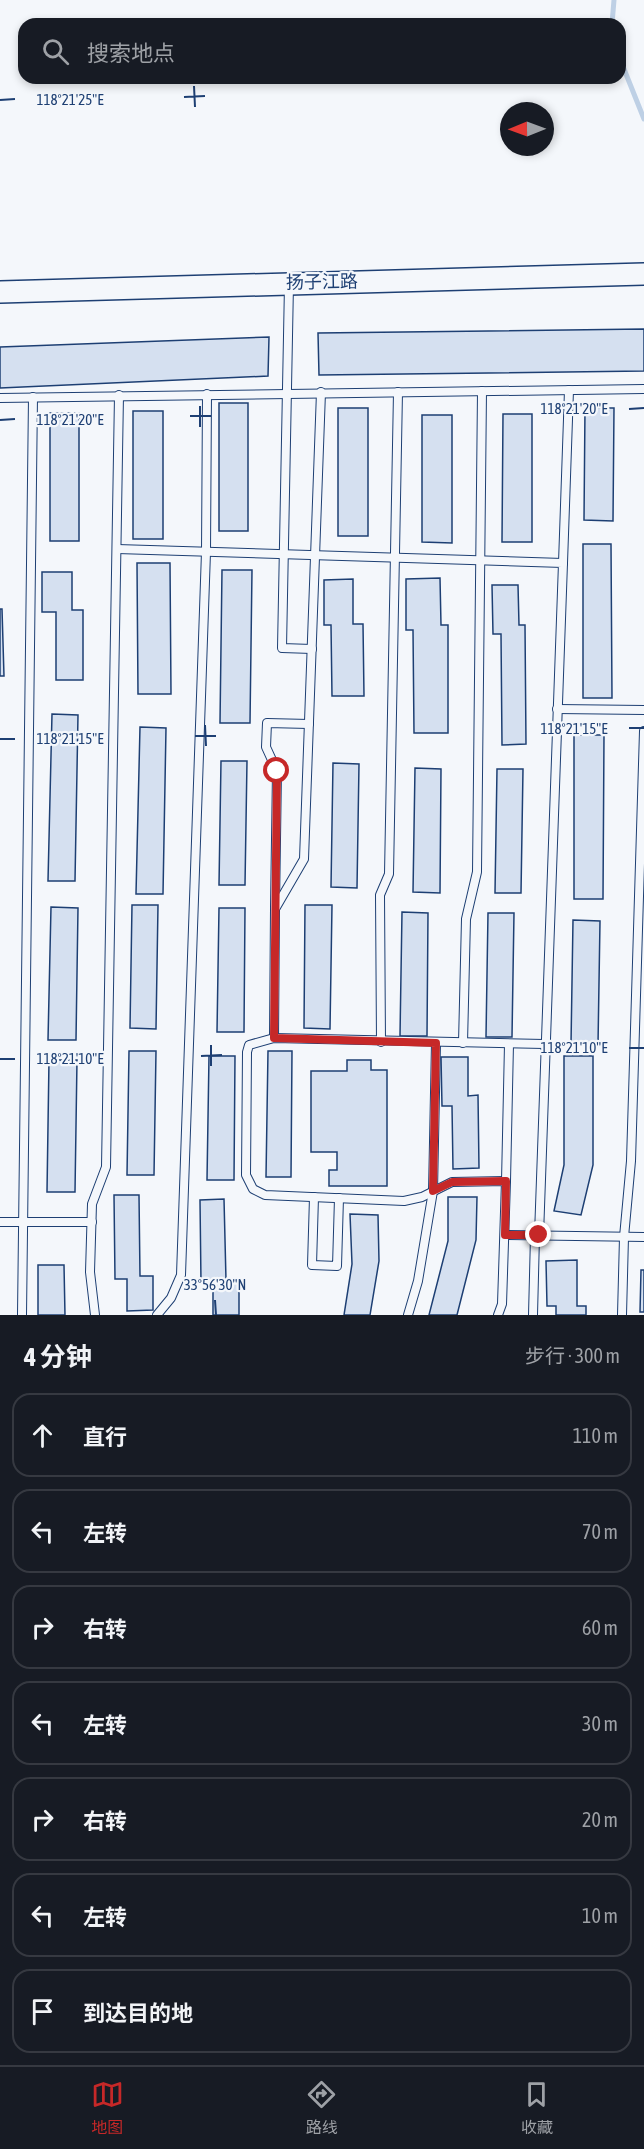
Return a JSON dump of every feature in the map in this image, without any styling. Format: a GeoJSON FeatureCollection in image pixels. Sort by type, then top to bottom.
{"type":"FeatureCollection","features":[{"type":"Feature","properties":{"kind":"street","name":"扬子江路"},"geometry":{"type":"LineString","coordinates":[[0,292],[289,282],[644,274]]}},
{"type":"Feature","properties":{"kind":"lane"},"geometry":{"type":"LineString","coordinates":[[289,282],[289,393],[282,648],[312,649]]}},
{"type":"Feature","properties":{"kind":"lane"},"geometry":{"type":"LineString","coordinates":[[0,398],[644,389]]}},
{"type":"Feature","properties":{"kind":"lane"},"geometry":{"type":"LineString","coordinates":[[533,1315],[569,390]]}},
{"type":"Feature","properties":{"kind":"lane"},"geometry":{"type":"LineString","coordinates":[[463,1043],[466,920],[477,872],[482,391]]}},
{"type":"Feature","properties":{"kind":"lane"},"geometry":{"type":"LineString","coordinates":[[275,909],[304,858],[321,392]]}},
{"type":"Feature","properties":{"kind":"lane"},"geometry":{"type":"LineString","coordinates":[[381,1042],[380,895],[389,874],[398,392]]}},
{"type":"Feature","properties":{"kind":"lane"},"geometry":{"type":"LineString","coordinates":[[157,1315],[171,1298],[181,1275],[206,552],[207,394]]}},
{"type":"Feature","properties":{"kind":"lane"},"geometry":{"type":"LineString","coordinates":[[95,1315],[90,1272],[92,1204],[106,1167],[120,395]]}},
{"type":"Feature","properties":{"kind":"lane"},"geometry":{"type":"LineString","coordinates":[[22,1315],[33,397]]}},
{"type":"Feature","properties":{"kind":"lane"},"geometry":{"type":"LineString","coordinates":[[117,549],[563,563]]}},
{"type":"Feature","properties":{"kind":"lane"},"geometry":{"type":"LineString","coordinates":[[557,709],[644,710]]}},
{"type":"Feature","properties":{"kind":"lane"},"geometry":{"type":"LineString","coordinates":[[274,1038],[277,771],[266,747],[267,723],[309,724]]}},
{"type":"Feature","properties":{"kind":"lane"},"geometry":{"type":"LineString","coordinates":[[622,1315],[624,1236],[632,1161],[644,731]]}},
{"type":"Feature","properties":{"kind":"lane"},"geometry":{"type":"LineString","coordinates":[[506,1181],[452,1182],[404,1201],[265,1195],[253,1189],[246,1175],[249,1045],[274,1038],[544,1044]]}},
{"type":"Feature","properties":{"kind":"lane"},"geometry":{"type":"LineString","coordinates":[[408,1315],[418,1281],[433,1191],[436,1043]]}},
{"type":"Feature","properties":{"kind":"lane"},"geometry":{"type":"LineString","coordinates":[[498,1315],[502,1304],[505,1235],[509,1044]]}},
{"type":"Feature","properties":{"kind":"lane"},"geometry":{"type":"LineString","coordinates":[[314,1197],[312,1265],[337,1266],[339,1198]]}},
{"type":"Feature","properties":{"kind":"lane"},"geometry":{"type":"LineString","coordinates":[[0,1222],[92,1222]]}},
{"type":"Feature","properties":{"kind":"lane"},"geometry":{"type":"LineString","coordinates":[[505,1235],[644,1237]]}},
{"type":"Feature","properties":{"kind":"building"},"geometry":{"type":"Polygon","coordinates":[[[644,329],[644,371],[319,375],[318,333],[644,329]]]}},
{"type":"Feature","properties":{"kind":"building"},"geometry":{"type":"Polygon","coordinates":[[[269,337],[268,376],[0,388],[0,347],[269,337]]]}},
{"type":"Feature","properties":{"kind":"building"},"geometry":{"type":"Polygon","coordinates":[[[219,403],[248,403],[248,531],[219,531],[219,403]]]}},
{"type":"Feature","properties":{"kind":"building"},"geometry":{"type":"Polygon","coordinates":[[[338,408],[368,408],[368,536],[338,536],[338,408]]]}},
{"type":"Feature","properties":{"kind":"building"},"geometry":{"type":"Polygon","coordinates":[[[585,408],[614,408],[613,521],[584,520],[585,408]]]}},
{"type":"Feature","properties":{"kind":"building"},"geometry":{"type":"Polygon","coordinates":[[[133,411],[163,411],[163,539],[133,539],[133,411]]]}},
{"type":"Feature","properties":{"kind":"building"},"geometry":{"type":"Polygon","coordinates":[[[50,413],[79,413],[79,541],[50,541],[50,413]]]}},
{"type":"Feature","properties":{"kind":"building"},"geometry":{"type":"Polygon","coordinates":[[[503,414],[532,414],[532,542],[502,542],[503,414]]]}},
{"type":"Feature","properties":{"kind":"building"},"geometry":{"type":"Polygon","coordinates":[[[422,415],[452,415],[452,543],[422,542],[422,415]]]}},
{"type":"Feature","properties":{"kind":"building"},"geometry":{"type":"Polygon","coordinates":[[[583,544],[611,544],[612,698],[583,698],[583,544]]]}},
{"type":"Feature","properties":{"kind":"building"},"geometry":{"type":"Polygon","coordinates":[[[137,563],[170,563],[171,694],[138,694],[137,563]]]}},
{"type":"Feature","properties":{"kind":"building"},"geometry":{"type":"Polygon","coordinates":[[[222,570],[252,570],[250,723],[220,723],[222,570]]]}},
{"type":"Feature","properties":{"kind":"building"},"geometry":{"type":"Polygon","coordinates":[[[42,572],[72,572],[72,610],[83,610],[83,680],[56,680],[56,612],[42,612],[42,572]]]}},
{"type":"Feature","properties":{"kind":"building"},"geometry":{"type":"Polygon","coordinates":[[[440,578],[441,625],[448,625],[448,733],[414,733],[413,630],[406,630],[406,579],[440,578]]]}},
{"type":"Feature","properties":{"kind":"building"},"geometry":{"type":"Polygon","coordinates":[[[353,579],[353,624],[363,624],[364,696],[332,696],[331,625],[324,625],[324,580],[353,579]]]}},
{"type":"Feature","properties":{"kind":"building"},"geometry":{"type":"Polygon","coordinates":[[[492,585],[518,585],[519,625],[525,625],[526,744],[502,745],[501,634],[493,634],[492,585]]]}},
{"type":"Feature","properties":{"kind":"building"},"geometry":{"type":"Polygon","coordinates":[[[0,609],[2,609],[4,676],[0,676],[0,609]]]}},
{"type":"Feature","properties":{"kind":"building"},"geometry":{"type":"Polygon","coordinates":[[[52,714],[78,715],[75,881],[48,881],[52,714]]]}},
{"type":"Feature","properties":{"kind":"building"},"geometry":{"type":"Polygon","coordinates":[[[140,727],[166,728],[163,894],[136,894],[140,727]]]}},
{"type":"Feature","properties":{"kind":"building"},"geometry":{"type":"Polygon","coordinates":[[[574,735],[604,735],[603,899],[574,899],[574,735]]]}},
{"type":"Feature","properties":{"kind":"building"},"geometry":{"type":"Polygon","coordinates":[[[221,761],[247,761],[245,885],[219,885],[221,761]]]}},
{"type":"Feature","properties":{"kind":"building"},"geometry":{"type":"Polygon","coordinates":[[[333,763],[359,764],[357,888],[331,887],[333,763]]]}},
{"type":"Feature","properties":{"kind":"building"},"geometry":{"type":"Polygon","coordinates":[[[415,768],[441,769],[440,893],[413,892],[415,768]]]}},
{"type":"Feature","properties":{"kind":"building"},"geometry":{"type":"Polygon","coordinates":[[[497,769],[523,769],[521,893],[495,893],[497,769]]]}},
{"type":"Feature","properties":{"kind":"building"},"geometry":{"type":"Polygon","coordinates":[[[132,905],[158,905],[156,1029],[130,1028],[132,905]]]}},
{"type":"Feature","properties":{"kind":"building"},"geometry":{"type":"Polygon","coordinates":[[[305,905],[332,905],[330,1029],[304,1028],[305,905]]]}},
{"type":"Feature","properties":{"kind":"building"},"geometry":{"type":"Polygon","coordinates":[[[51,907],[78,908],[76,1040],[48,1040],[51,907]]]}},
{"type":"Feature","properties":{"kind":"building"},"geometry":{"type":"Polygon","coordinates":[[[219,908],[245,908],[244,1032],[217,1032],[219,908]]]}},
{"type":"Feature","properties":{"kind":"building"},"geometry":{"type":"Polygon","coordinates":[[[402,912],[428,913],[427,1036],[400,1036],[402,912]]]}},
{"type":"Feature","properties":{"kind":"building"},"geometry":{"type":"Polygon","coordinates":[[[488,913],[514,913],[512,1037],[486,1037],[488,913]]]}},
{"type":"Feature","properties":{"kind":"building"},"geometry":{"type":"Polygon","coordinates":[[[573,920],[600,921],[598,1045],[571,1044],[573,920]]]}},
{"type":"Feature","properties":{"kind":"building"},"geometry":{"type":"Polygon","coordinates":[[[129,1051],[156,1051],[154,1175],[127,1175],[129,1051]]]}},
{"type":"Feature","properties":{"kind":"building"},"geometry":{"type":"Polygon","coordinates":[[[268,1051],[292,1051],[291,1177],[266,1177],[268,1051]]]}},
{"type":"Feature","properties":{"kind":"building"},"geometry":{"type":"Polygon","coordinates":[[[209,1056],[235,1056],[234,1180],[207,1180],[209,1056]]]}},
{"type":"Feature","properties":{"kind":"building"},"geometry":{"type":"Polygon","coordinates":[[[564,1056],[593,1056],[593,1165],[581,1215],[554,1211],[564,1165],[564,1056]]]}},
{"type":"Feature","properties":{"kind":"building"},"geometry":{"type":"Polygon","coordinates":[[[441,1057],[468,1057],[468,1096],[478,1095],[479,1168],[453,1169],[452,1106],[442,1106],[441,1057]]]}},
{"type":"Feature","properties":{"kind":"building"},"geometry":{"type":"Polygon","coordinates":[[[49,1060],[77,1060],[75,1192],[47,1192],[49,1060]]]}},
{"type":"Feature","properties":{"kind":"building"},"geometry":{"type":"Polygon","coordinates":[[[347,1060],[371,1060],[371,1070],[387,1070],[387,1186],[329,1186],[329,1170],[337,1170],[337,1152],[311,1152],[311,1071],[347,1071],[347,1060]]]}},
{"type":"Feature","properties":{"kind":"building"},"geometry":{"type":"Polygon","coordinates":[[[114,1195],[139,1195],[140,1276],[153,1276],[153,1310],[127,1311],[127,1279],[115,1279],[114,1195]]]}},
{"type":"Feature","properties":{"kind":"building"},"geometry":{"type":"Polygon","coordinates":[[[448,1197],[477,1197],[476,1240],[457,1315],[429,1315],[448,1241],[448,1197]]]}},
{"type":"Feature","properties":{"kind":"building"},"geometry":{"type":"Polygon","coordinates":[[[224,1199],[226,1280],[239,1280],[239,1315],[213,1315],[213,1283],[201,1283],[200,1200],[224,1199]]]}},
{"type":"Feature","properties":{"kind":"building"},"geometry":{"type":"Polygon","coordinates":[[[350,1214],[378,1215],[379,1261],[370,1315],[344,1315],[352,1264],[350,1214]]]}},
{"type":"Feature","properties":{"kind":"building"},"geometry":{"type":"Polygon","coordinates":[[[577,1260],[577,1306],[586,1306],[586,1315],[556,1315],[556,1306],[547,1306],[546,1261],[577,1260]]]}},
{"type":"Feature","properties":{"kind":"building"},"geometry":{"type":"Polygon","coordinates":[[[38,1265],[64,1265],[65,1315],[38,1315],[38,1265]]]}},
{"type":"Feature","properties":{"kind":"building"},"geometry":{"type":"Polygon","coordinates":[[[641,1270],[644,1270],[644,1312],[640,1312],[641,1270]]]}},
{"type":"Feature","properties":{"kind":"waterway"},"geometry":{"type":"LineString","coordinates":[[612,18],[614,0]]}},
{"type":"Feature","properties":{"kind":"waterway"},"geometry":{"type":"LineString","coordinates":[[626,74],[644,119]]}},
{"type":"Feature","properties":{"kind":"route"},"geometry":{"type":"LineString","coordinates":[[277,771],[274,1038],[436,1043],[433,1191],[452,1182],[506,1181],[505,1235],[539,1235]]}}]}
